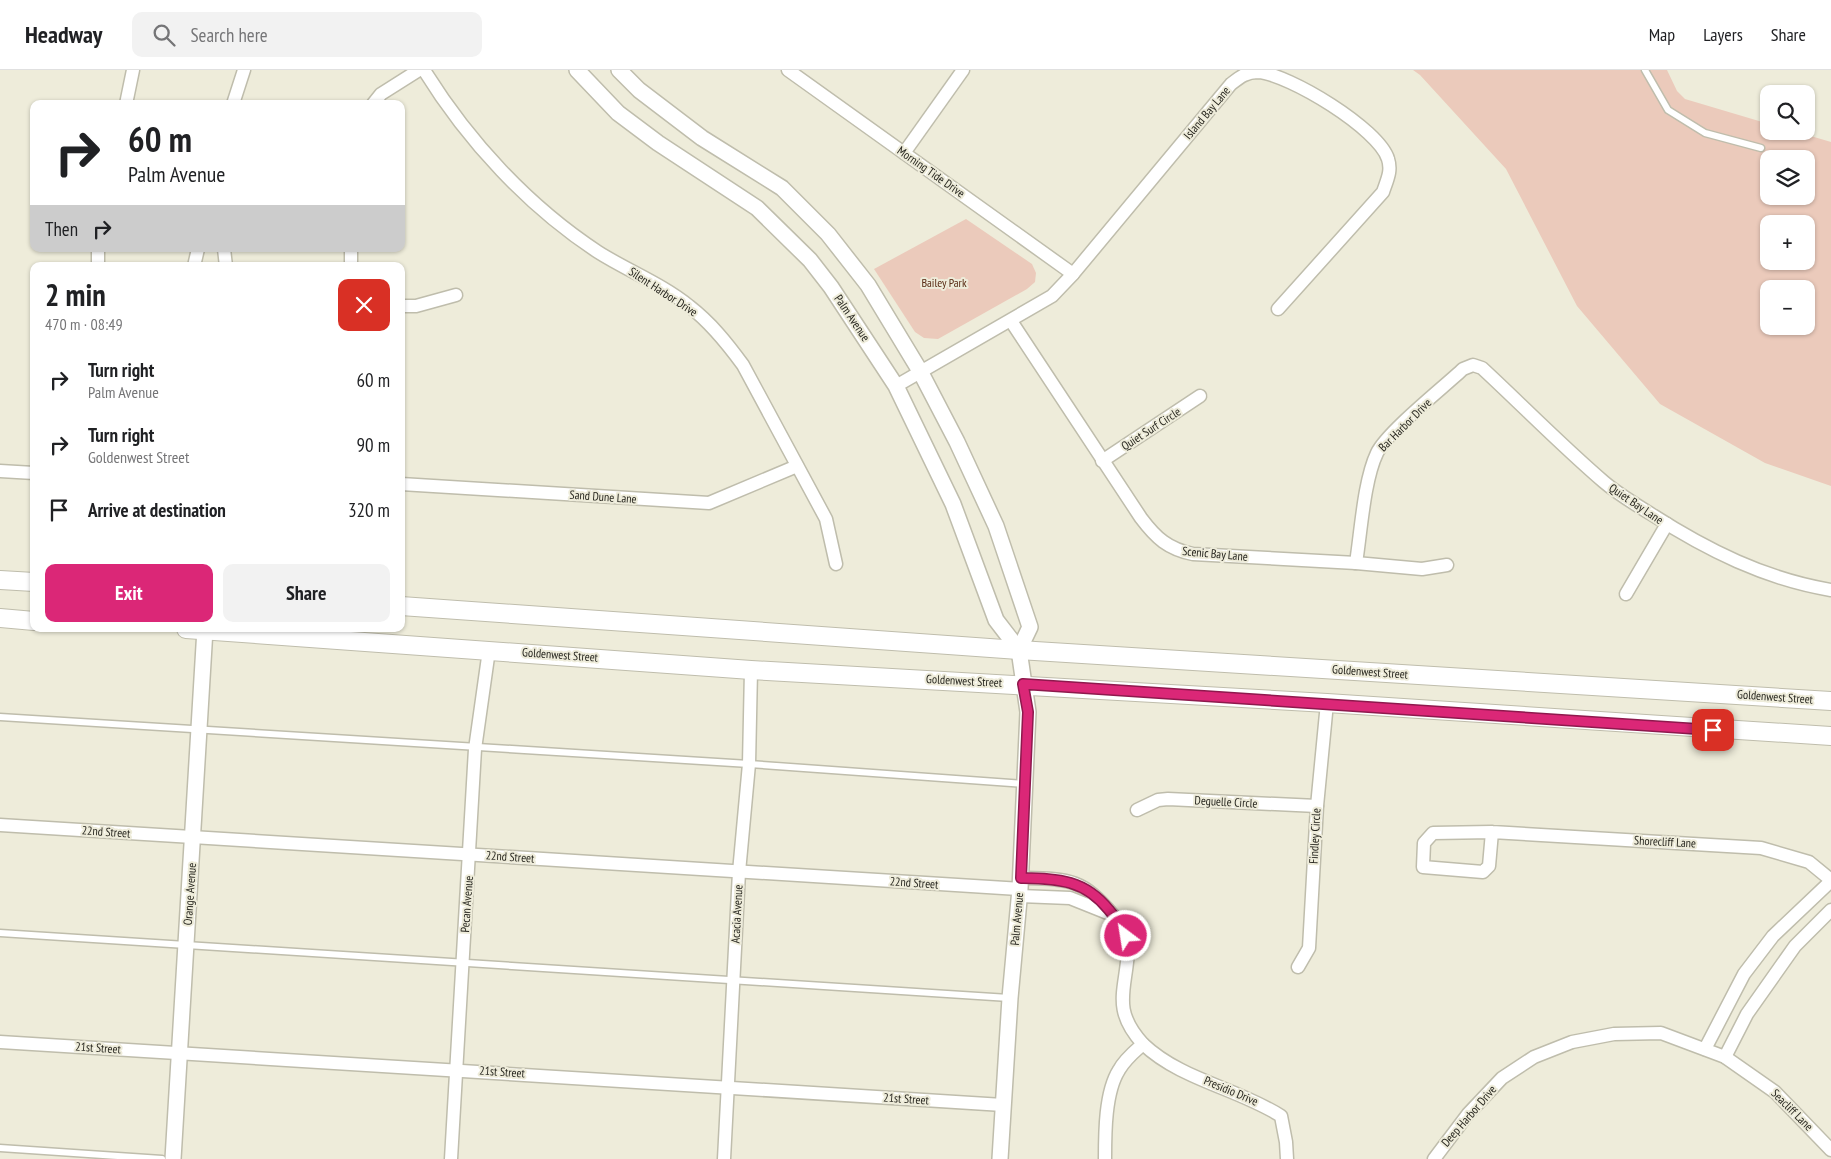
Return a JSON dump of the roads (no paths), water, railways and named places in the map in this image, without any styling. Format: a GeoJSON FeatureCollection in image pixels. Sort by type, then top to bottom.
{"type":"FeatureCollection","features":[{"type":"Feature","properties":{"kind":"main road"},"geometry":{"type":"LineString","coordinates":[[0,580],[30,582]]}},
{"type":"Feature","properties":{"kind":"main road","name":"Goldenwest Street"},"geometry":{"type":"LineString","coordinates":[[405,606],[1019,650],[1831,700]]}},
{"type":"Feature","properties":{"kind":"main road"},"geometry":{"type":"LineString","coordinates":[[0,618],[30,621]]}},
{"type":"Feature","properties":{"kind":"main road","name":"Goldenwest Street"},"geometry":{"type":"LineString","coordinates":[[246,632],[751,670],[1023,684],[1831,736]]}},
{"type":"Feature","properties":{"kind":"street"},"geometry":{"type":"LineString","coordinates":[[127,100],[133,70]]}},
{"type":"Feature","properties":{"kind":"street"},"geometry":{"type":"LineString","coordinates":[[234,100],[244,70]]}},
{"type":"Feature","properties":{"kind":"street"},"geometry":{"type":"LineString","coordinates":[[377,100],[382,94],[419,70]]}},
{"type":"Feature","properties":{"kind":"street","name":"Silent Harbor Drive"},"geometry":{"type":"LineString","coordinates":[[424,70],[442,99],[466,129],[495,163],[531,199],[598,252],[688,305],[710,324],[743,365],[826,519],[836,564]]}},
{"type":"Feature","properties":{"kind":"street","name":"Palm Avenue"},"geometry":{"type":"LineString","coordinates":[[577,70],[618,113],[658,143],[757,208],[810,260],[831,287],[896,386],[953,504],[996,620],[1019,650],[1028,712],[1020,888],[1010,998],[1000,1159]]}},
{"type":"Feature","properties":{"kind":"street"},"geometry":{"type":"LineString","coordinates":[[619,70],[639,90],[702,138],[782,188],[828,234],[868,284],[920,371],[996,526],[1030,627],[1019,650]]}},
{"type":"Feature","properties":{"kind":"street","name":"Morning Tide Drive"},"geometry":{"type":"LineString","coordinates":[[788,70],[1073,274]]}},
{"type":"Feature","properties":{"kind":"street"},"geometry":{"type":"LineString","coordinates":[[904,153],[963,70]]}},
{"type":"Feature","properties":{"kind":"street","name":"Island Bay Lane"},"geometry":{"type":"LineString","coordinates":[[896,386],[1052,296],[1073,274],[1231,84],[1244,74],[1259,72],[1299,85],[1350,118],[1382,146],[1388,158],[1390,172],[1383,192],[1278,309]]}},
{"type":"Feature","properties":{"kind":"street"},"geometry":{"type":"LineString","coordinates":[[405,306],[416,306],[456,294]]}},
{"type":"Feature","properties":{"kind":"street","name":"Scenic Bay Lane"},"geometry":{"type":"LineString","coordinates":[[1011,321],[1102,461],[1151,532],[1177,551],[1193,554],[1356,562],[1422,569],[1447,565]]}},
{"type":"Feature","properties":{"kind":"street","name":"Quiet Bay Lane"},"geometry":{"type":"LineString","coordinates":[[1473,365],[1482,368],[1605,483],[1667,524],[1710,549],[1752,569],[1804,586],[1831,590]]}},
{"type":"Feature","properties":{"kind":"street","name":"Bar Harbor Drive"},"geometry":{"type":"LineString","coordinates":[[1356,562],[1370,477],[1378,451],[1392,434],[1463,369],[1473,365]]}},
{"type":"Feature","properties":{"kind":"street","name":"Quiet Surf Circle"},"geometry":{"type":"LineString","coordinates":[[1102,461],[1200,396]]}},
{"type":"Feature","properties":{"kind":"street","name":"Sand Dune Lane"},"geometry":{"type":"LineString","coordinates":[[405,484],[709,503],[797,466]]}},
{"type":"Feature","properties":{"kind":"street"},"geometry":{"type":"LineString","coordinates":[[0,471],[30,473]]}},
{"type":"Feature","properties":{"kind":"street"},"geometry":{"type":"LineString","coordinates":[[1626,594],[1667,524]]}},
{"type":"Feature","properties":{"kind":"street","name":"Orange Avenue"},"geometry":{"type":"LineString","coordinates":[[173,1159],[205,632]]}},
{"type":"Feature","properties":{"kind":"street","name":"Pecan Avenue"},"geometry":{"type":"LineString","coordinates":[[451,1159],[475,748],[489,650]]}},
{"type":"Feature","properties":{"kind":"street","name":"Acacia Avenue"},"geometry":{"type":"LineString","coordinates":[[724,1159],[739,872],[749,764],[751,670]]}},
{"type":"Feature","properties":{"kind":"street","name":"Findley Circle"},"geometry":{"type":"LineString","coordinates":[[1298,967],[1309,948],[1317,806],[1327,703]]}},
{"type":"Feature","properties":{"kind":"street","name":"Deguelle Circle"},"geometry":{"type":"LineString","coordinates":[[1137,810],[1158,800],[1168,799],[1317,806]]}},
{"type":"Feature","properties":{"kind":"street","name":"22nd Street"},"geometry":{"type":"LineString","coordinates":[[0,825],[1020,888]]}},
{"type":"Feature","properties":{"kind":"street","name":"Shorecliff Lane"},"geometry":{"type":"LineString","coordinates":[[1492,832],[1489,866],[1483,872],[1423,867],[1424,843],[1433,833],[1492,832],[1761,848],[1809,862],[1831,880]]}},
{"type":"Feature","properties":{"kind":"street"},"geometry":{"type":"LineString","coordinates":[[1020,888],[1058,880],[1074,883],[1094,893],[1121,925],[1128,943],[1122,991],[1124,1012],[1134,1033],[1143,1044],[1122,1064],[1114,1081],[1107,1120],[1105,1159]]}},
{"type":"Feature","properties":{"kind":"street"},"geometry":{"type":"LineString","coordinates":[[1706,1049],[1744,974],[1773,936],[1831,880]]}},
{"type":"Feature","properties":{"kind":"street"},"geometry":{"type":"LineString","coordinates":[[1070,898],[1074,883]]}},
{"type":"Feature","properties":{"kind":"street"},"geometry":{"type":"LineString","coordinates":[[1020,888],[1070,898],[1114,916]]}},
{"type":"Feature","properties":{"kind":"street"},"geometry":{"type":"LineString","coordinates":[[1725,1057],[1747,1014],[1795,946],[1831,910]]}},
{"type":"Feature","properties":{"kind":"street","name":"Deep Harbor Drive"},"geometry":{"type":"LineString","coordinates":[[1434,1159],[1468,1114],[1502,1078],[1534,1057],[1572,1042],[1614,1034],[1661,1034],[1725,1057]]}},
{"type":"Feature","properties":{"kind":"street","name":"21st Street"},"geometry":{"type":"LineString","coordinates":[[0,1042],[456,1069],[1004,1105]]}},
{"type":"Feature","properties":{"kind":"street","name":"Presidio Drive"},"geometry":{"type":"LineString","coordinates":[[1143,1044],[1168,1064],[1264,1105],[1281,1116],[1287,1159]]}},
{"type":"Feature","properties":{"kind":"street","name":"Seacliff Lane"},"geometry":{"type":"LineString","coordinates":[[1725,1057],[1775,1092],[1831,1150]]}},
{"type":"Feature","properties":{"kind":"lane"},"geometry":{"type":"LineString","coordinates":[[1645,70],[1668,110],[1705,133],[1762,148]]}},
{"type":"Feature","properties":{"kind":"lane"},"geometry":{"type":"LineString","coordinates":[[0,717],[749,764],[1024,784]]}},
{"type":"Feature","properties":{"kind":"lane"},"geometry":{"type":"LineString","coordinates":[[0,933],[734,982],[1010,998]]}},
{"type":"Feature","properties":{"kind":"lane"},"geometry":{"type":"LineString","coordinates":[[0,1148],[162,1159]]}},
{"type":"Feature","properties":{"kind":"park label","name":"Bailey Park"},"geometry":{"type":"Point","coordinates":[944,283]}}]}
